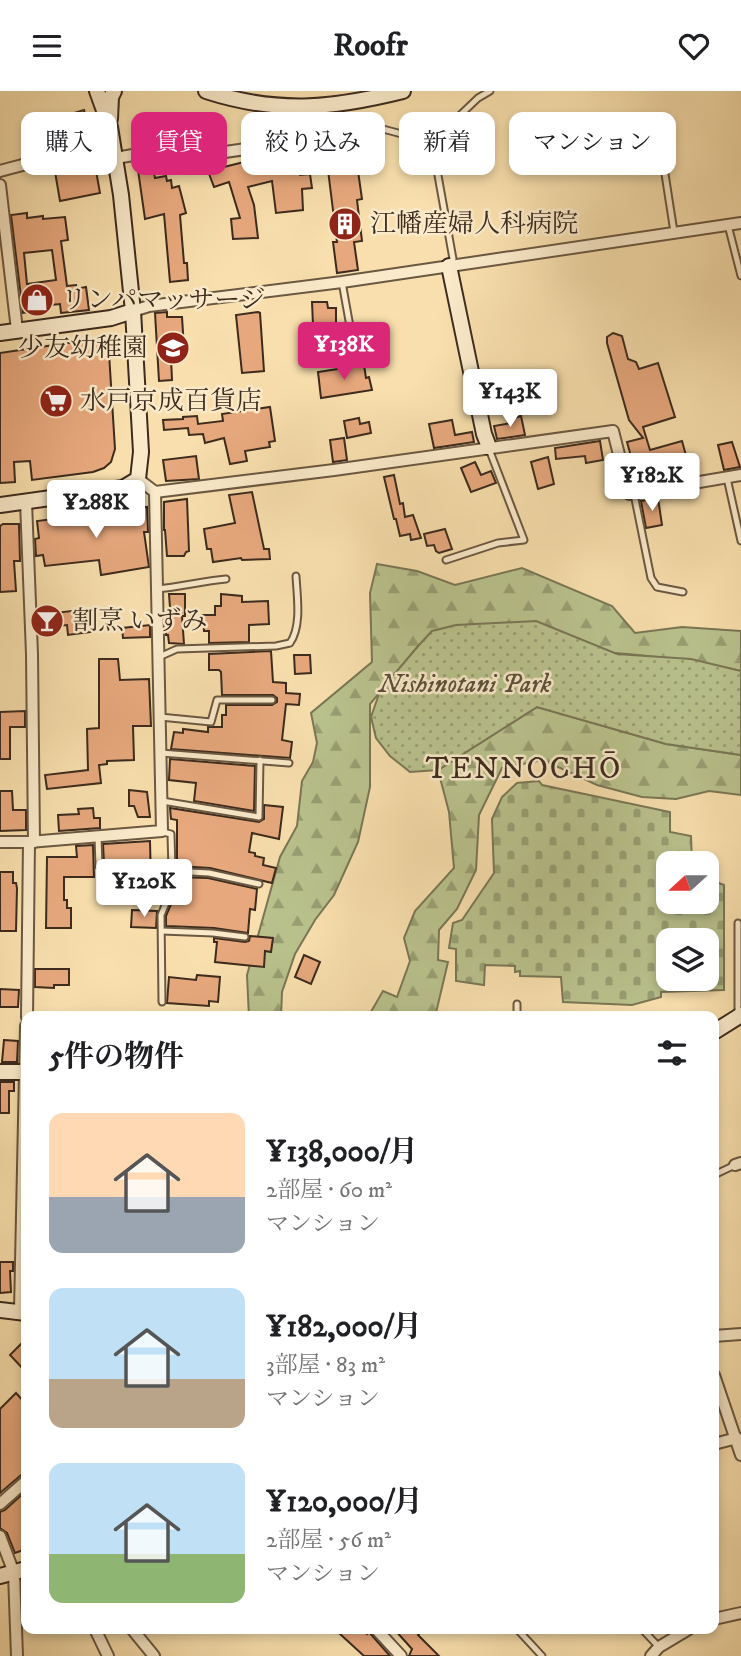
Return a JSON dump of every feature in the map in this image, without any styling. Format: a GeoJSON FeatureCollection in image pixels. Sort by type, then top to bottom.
{"type":"FeatureCollection","features":[{"type":"Feature","properties":{"kind":"street"},"geometry":{"type":"LineString","coordinates":[[97,91],[104,112]]}},
{"type":"Feature","properties":{"kind":"street"},"geometry":{"type":"LineString","coordinates":[[111,112],[111,97],[114,91]]}},
{"type":"Feature","properties":{"kind":"street"},"geometry":{"type":"LineString","coordinates":[[206,91],[230,99],[305,108],[357,103],[403,91]]}},
{"type":"Feature","properties":{"kind":"street"},"geometry":{"type":"LineString","coordinates":[[117,158],[161,150],[190,157],[241,150]]}},
{"type":"Feature","properties":{"kind":"street"},"geometry":{"type":"LineString","coordinates":[[0,171],[21,164]]}},
{"type":"Feature","properties":{"kind":"street"},"geometry":{"type":"LineString","coordinates":[[117,167],[133,311],[141,452],[138,479]]}},
{"type":"Feature","properties":{"kind":"street"},"geometry":{"type":"LineString","coordinates":[[0,185],[17,330]]}},
{"type":"Feature","properties":{"kind":"street"},"geometry":{"type":"LineString","coordinates":[[0,333],[101,319],[149,306],[449,267],[741,223]]}},
{"type":"Feature","properties":{"kind":"street"},"geometry":{"type":"LineString","coordinates":[[449,267],[489,447]]}},
{"type":"Feature","properties":{"kind":"street"},"geometry":{"type":"LineString","coordinates":[[138,479],[155,492],[613,431],[629,494],[741,475]]}},
{"type":"Feature","properties":{"kind":"street"},"geometry":{"type":"LineString","coordinates":[[0,505],[123,488],[138,479]]}},
{"type":"Feature","properties":{"kind":"street"},"geometry":{"type":"LineString","coordinates":[[0,842],[31,842],[162,831],[155,492]]}},
{"type":"Feature","properties":{"kind":"street"},"geometry":{"type":"LineString","coordinates":[[26,502],[32,654],[27,1011]]}},
{"type":"Feature","properties":{"kind":"street"},"geometry":{"type":"LineString","coordinates":[[719,1029],[740,1016]]}},
{"type":"Feature","properties":{"kind":"street"},"geometry":{"type":"LineString","coordinates":[[0,1072],[21,1072]]}},
{"type":"Feature","properties":{"kind":"street"},"geometry":{"type":"LineString","coordinates":[[0,1310],[21,1312]]}},
{"type":"Feature","properties":{"kind":"street"},"geometry":{"type":"LineString","coordinates":[[719,1336],[741,1334]]}},
{"type":"Feature","properties":{"kind":"street"},"geometry":{"type":"LineString","coordinates":[[719,1389],[741,1455]]}},
{"type":"Feature","properties":{"kind":"street"},"geometry":{"type":"LineString","coordinates":[[719,1443],[737,1438]]}},
{"type":"Feature","properties":{"kind":"street"},"geometry":{"type":"LineString","coordinates":[[0,1504],[21,1485]]}},
{"type":"Feature","properties":{"kind":"street"},"geometry":{"type":"LineString","coordinates":[[0,1536],[13,1573],[17,1656]]}},
{"type":"Feature","properties":{"kind":"street"},"geometry":{"type":"LineString","coordinates":[[719,1618],[741,1613]]}},
{"type":"Feature","properties":{"kind":"street"},"geometry":{"type":"LineString","coordinates":[[97,1634],[108,1656]]}},
{"type":"Feature","properties":{"kind":"street"},"geometry":{"type":"LineString","coordinates":[[136,1634],[154,1656]]}},
{"type":"Feature","properties":{"kind":"street"},"geometry":{"type":"LineString","coordinates":[[381,1634],[401,1656]]}},
{"type":"Feature","properties":{"kind":"street"},"geometry":{"type":"LineString","coordinates":[[650,1656],[681,1634]]}},
{"type":"Feature","properties":{"kind":"lane"},"geometry":{"type":"LineString","coordinates":[[463,112],[478,98],[491,91]]}},
{"type":"Feature","properties":{"kind":"lane"},"geometry":{"type":"LineString","coordinates":[[438,175],[453,259],[449,267]]}},
{"type":"Feature","properties":{"kind":"lane"},"geometry":{"type":"LineString","coordinates":[[665,175],[674,232]]}},
{"type":"Feature","properties":{"kind":"lane"},"geometry":{"type":"LineString","coordinates":[[728,225],[741,276]]}},
{"type":"Feature","properties":{"kind":"lane"},"geometry":{"type":"LineString","coordinates":[[342,282],[351,332],[358,352]]}},
{"type":"Feature","properties":{"kind":"lane"},"geometry":{"type":"LineString","coordinates":[[446,560],[498,543],[524,540],[489,447]]}},
{"type":"Feature","properties":{"kind":"lane"},"geometry":{"type":"LineString","coordinates":[[727,478],[741,541]]}},
{"type":"Feature","properties":{"kind":"lane"},"geometry":{"type":"LineString","coordinates":[[634,494],[651,578],[657,587],[683,592]]}},
{"type":"Feature","properties":{"kind":"lane"},"geometry":{"type":"LineString","coordinates":[[159,657],[177,649],[276,646],[290,643],[295,636],[297,619],[296,576]]}},
{"type":"Feature","properties":{"kind":"lane"},"geometry":{"type":"LineString","coordinates":[[156,589],[226,579]]}},
{"type":"Feature","properties":{"kind":"lane"},"geometry":{"type":"LineString","coordinates":[[160,717],[212,722],[217,700],[272,700]]}},
{"type":"Feature","properties":{"kind":"lane"},"geometry":{"type":"LineString","coordinates":[[161,753],[289,762]]}},
{"type":"Feature","properties":{"kind":"lane"},"geometry":{"type":"LineString","coordinates":[[161,801],[259,817],[260,760]]}},
{"type":"Feature","properties":{"kind":"lane"},"geometry":{"type":"LineString","coordinates":[[162,831],[171,834],[172,871],[169,896],[161,915],[162,1002]]}},
{"type":"Feature","properties":{"kind":"lane"},"geometry":{"type":"LineString","coordinates":[[98,836],[99,866]]}},
{"type":"Feature","properties":{"kind":"lane"},"geometry":{"type":"LineString","coordinates":[[172,871],[209,873],[258,884]]}},
{"type":"Feature","properties":{"kind":"lane"},"geometry":{"type":"LineString","coordinates":[[738,923],[740,1016]]}},
{"type":"Feature","properties":{"kind":"lane"},"geometry":{"type":"LineString","coordinates":[[162,931],[244,937]]}},
{"type":"Feature","properties":{"kind":"lane"},"geometry":{"type":"LineString","coordinates":[[517,1004],[517,1011]]}},
{"type":"Feature","properties":{"kind":"lane"},"geometry":{"type":"LineString","coordinates":[[719,1173],[738,1164]]}},
{"type":"Feature","properties":{"kind":"lane"},"geometry":{"type":"LineString","coordinates":[[522,1634],[542,1656]]}},
{"type":"Feature","properties":{"kind":"lane"},"geometry":{"type":"LineString","coordinates":[[647,1634],[659,1647]]}},
{"type":"Feature","properties":{"kind":"green space"},"geometry":{"type":"Polygon","coordinates":[[[377,564],[417,571],[455,585],[522,568],[612,606],[635,633],[682,627],[741,631],[741,671],[701,663],[621,654],[419,645],[370,704],[370,787],[358,842],[334,895],[295,954],[282,992],[281,1011],[249,1011],[247,975],[280,857],[297,826],[302,781],[313,762],[317,743],[311,713],[372,662],[370,593],[377,564]]]}},
{"type":"Feature","properties":{"kind":"green space","name":"Nishinotani Park"},"geometry":{"type":"Polygon","coordinates":[[[536,621],[617,654],[691,659],[741,671],[741,755],[666,744],[537,707],[438,770],[410,772],[390,756],[376,738],[371,717],[380,691],[432,631],[456,625],[536,621]]]}},
{"type":"Feature","properties":{"kind":"green space"},"geometry":{"type":"Polygon","coordinates":[[[537,707],[666,744],[741,755],[741,795],[709,791],[676,799],[642,797],[597,785],[543,760],[502,768],[479,815],[476,870],[457,909],[439,930],[438,960],[448,962],[436,1011],[371,1011],[383,991],[397,997],[410,961],[404,938],[415,911],[454,868],[449,812],[438,770],[537,707]]]}},
{"type":"Feature","properties":{"kind":"green space"},"geometry":{"type":"Polygon","coordinates":[[[539,781],[542,785],[670,812],[670,832],[691,836],[692,851],[656,851],[656,914],[719,914],[719,883],[724,885],[724,990],[719,990],[719,928],[656,928],[656,991],[692,991],[661,992],[661,997],[632,1005],[563,1002],[561,977],[520,976],[520,971],[515,972],[515,966],[485,965],[484,985],[456,981],[456,949],[449,948],[453,923],[462,920],[494,873],[492,819],[502,797],[517,783],[539,781]]]}},
{"type":"Feature","properties":{"kind":"building"},"geometry":{"type":"Polygon","coordinates":[[[241,163],[241,175],[310,175],[312,188],[302,189],[303,210],[276,213],[272,181],[248,187],[254,205],[258,238],[233,239],[231,219],[240,218],[229,182],[214,187],[210,175],[227,175],[227,166],[241,163]]]}},
{"type":"Feature","properties":{"kind":"building"},"geometry":{"type":"Polygon","coordinates":[[[56,175],[97,175],[100,193],[60,201],[56,175]]]}},
{"type":"Feature","properties":{"kind":"building"},"geometry":{"type":"Polygon","coordinates":[[[139,175],[154,175],[155,178],[166,176],[167,181],[171,180],[172,188],[179,186],[186,213],[180,215],[188,280],[170,282],[164,214],[145,219],[139,175]]]}},
{"type":"Feature","properties":{"kind":"building","name":"江幡産婦人科病院"},"geometry":{"type":"Polygon","coordinates":[[[329,175],[359,175],[362,199],[357,200],[362,241],[354,242],[358,270],[337,273],[333,242],[337,242],[329,175]]]}},
{"type":"Feature","properties":{"kind":"building"},"geometry":{"type":"Polygon","coordinates":[[[27,213],[27,218],[43,216],[43,219],[65,217],[68,240],[61,241],[67,286],[76,285],[76,289],[86,287],[89,310],[61,313],[60,304],[30,307],[31,312],[23,313],[11,215],[27,213]],[[52,250],[24,253],[27,284],[56,280],[52,250]]]}},
{"type":"Feature","properties":{"kind":"building"},"geometry":{"type":"Polygon","coordinates":[[[312,302],[327,302],[328,308],[336,308],[336,324],[313,325],[312,302]]]}},
{"type":"Feature","properties":{"kind":"building"},"geometry":{"type":"Polygon","coordinates":[[[167,312],[167,317],[182,317],[184,348],[180,348],[180,357],[171,358],[172,380],[159,381],[155,313],[167,312]]]}},
{"type":"Feature","properties":{"kind":"building"},"geometry":{"type":"Polygon","coordinates":[[[258,312],[264,371],[242,373],[236,315],[258,312]]]}},
{"type":"Feature","properties":{"kind":"building"},"geometry":{"type":"Polygon","coordinates":[[[613,333],[622,336],[628,359],[636,362],[639,369],[658,363],[675,417],[643,427],[650,450],[682,441],[690,470],[635,485],[630,468],[634,467],[627,442],[643,438],[629,420],[607,343],[607,337],[613,333]]]}},
{"type":"Feature","properties":{"kind":"building","name":"水戸京成百貨店"},"geometry":{"type":"Polygon","coordinates":[[[108,337],[115,449],[111,462],[93,472],[32,480],[30,461],[14,462],[15,482],[0,483],[0,353],[108,337]]]}},
{"type":"Feature","properties":{"kind":"building"},"geometry":{"type":"Polygon","coordinates":[[[364,365],[372,390],[321,398],[318,372],[364,365]]]}},
{"type":"Feature","properties":{"kind":"building"},"geometry":{"type":"Polygon","coordinates":[[[270,407],[275,441],[269,442],[270,447],[245,451],[247,461],[230,464],[224,438],[205,443],[203,434],[189,435],[188,428],[164,430],[163,420],[197,416],[198,424],[223,421],[222,414],[270,407]]]}},
{"type":"Feature","properties":{"kind":"building"},"geometry":{"type":"Polygon","coordinates":[[[521,416],[525,435],[497,439],[494,426],[511,423],[510,419],[521,416]]]}},
{"type":"Feature","properties":{"kind":"building"},"geometry":{"type":"Polygon","coordinates":[[[359,418],[360,424],[369,422],[371,433],[347,438],[344,421],[359,418]]]}},
{"type":"Feature","properties":{"kind":"building"},"geometry":{"type":"Polygon","coordinates":[[[452,420],[455,435],[472,432],[474,442],[434,448],[429,424],[452,420]]]}},
{"type":"Feature","properties":{"kind":"building"},"geometry":{"type":"Polygon","coordinates":[[[344,438],[347,460],[333,462],[330,440],[344,438]]]}},
{"type":"Feature","properties":{"kind":"building"},"geometry":{"type":"Polygon","coordinates":[[[600,441],[603,460],[586,463],[585,456],[556,459],[555,448],[600,441]]]}},
{"type":"Feature","properties":{"kind":"building"},"geometry":{"type":"Polygon","coordinates":[[[732,442],[740,467],[724,470],[718,445],[732,442]]]}},
{"type":"Feature","properties":{"kind":"building"},"geometry":{"type":"Polygon","coordinates":[[[196,456],[199,479],[166,481],[163,460],[196,456]]]}},
{"type":"Feature","properties":{"kind":"building"},"geometry":{"type":"Polygon","coordinates":[[[548,457],[554,484],[538,489],[531,462],[548,457]]]}},
{"type":"Feature","properties":{"kind":"building"},"geometry":{"type":"Polygon","coordinates":[[[475,462],[481,475],[491,471],[496,483],[471,492],[461,468],[475,462]]]}},
{"type":"Feature","properties":{"kind":"building"},"geometry":{"type":"Polygon","coordinates":[[[394,475],[405,517],[413,515],[421,538],[411,540],[410,534],[400,536],[384,477],[394,475]]]}},
{"type":"Feature","properties":{"kind":"building"},"geometry":{"type":"Polygon","coordinates":[[[252,492],[264,549],[269,549],[270,559],[241,558],[213,562],[211,549],[207,549],[204,529],[235,523],[229,495],[252,492]]]}},
{"type":"Feature","properties":{"kind":"building"},"geometry":{"type":"Polygon","coordinates":[[[658,498],[662,525],[646,528],[641,501],[658,498]]]}},
{"type":"Feature","properties":{"kind":"building"},"geometry":{"type":"Polygon","coordinates":[[[187,499],[189,551],[184,556],[167,556],[164,502],[187,499]]]}},
{"type":"Feature","properties":{"kind":"building"},"geometry":{"type":"Polygon","coordinates":[[[147,507],[148,532],[144,532],[149,567],[101,575],[99,560],[45,566],[43,555],[36,556],[35,539],[39,538],[37,521],[147,507]]]}},
{"type":"Feature","properties":{"kind":"building"},"geometry":{"type":"Polygon","coordinates":[[[19,524],[20,561],[14,561],[16,591],[0,592],[0,526],[19,524]]]}},
{"type":"Feature","properties":{"kind":"building"},"geometry":{"type":"Polygon","coordinates":[[[445,529],[452,549],[439,553],[434,545],[427,546],[424,534],[445,529]]]}},
{"type":"Feature","properties":{"kind":"building"},"geometry":{"type":"Polygon","coordinates":[[[169,594],[185,594],[185,616],[182,616],[184,644],[169,643],[166,635],[166,622],[171,621],[169,594]]]}},
{"type":"Feature","properties":{"kind":"building"},"geometry":{"type":"Polygon","coordinates":[[[221,594],[242,596],[242,602],[268,601],[269,624],[249,625],[249,642],[209,643],[209,631],[204,631],[203,615],[215,615],[215,606],[221,606],[221,594]]]}},
{"type":"Feature","properties":{"kind":"building"},"geometry":{"type":"Polygon","coordinates":[[[88,609],[91,632],[68,635],[67,625],[40,628],[38,615],[88,609]]]}},
{"type":"Feature","properties":{"kind":"building"},"geometry":{"type":"Polygon","coordinates":[[[150,625],[150,637],[123,638],[122,628],[150,625]]]}},
{"type":"Feature","properties":{"kind":"building"},"geometry":{"type":"Polygon","coordinates":[[[271,651],[273,682],[286,683],[286,693],[300,694],[299,705],[286,704],[282,740],[292,742],[290,758],[171,749],[174,732],[183,733],[183,729],[208,732],[208,727],[222,727],[222,715],[226,715],[226,705],[272,705],[277,702],[273,695],[222,695],[221,672],[209,670],[209,654],[271,651]]]}},
{"type":"Feature","properties":{"kind":"building"},"geometry":{"type":"Polygon","coordinates":[[[294,655],[310,655],[311,673],[295,674],[294,655]]]}},
{"type":"Feature","properties":{"kind":"building"},"geometry":{"type":"Polygon","coordinates":[[[99,659],[118,659],[120,680],[149,679],[151,726],[133,726],[134,760],[107,761],[107,764],[99,765],[101,783],[47,789],[45,775],[88,770],[87,729],[99,728],[99,659]]]}},
{"type":"Feature","properties":{"kind":"building"},"geometry":{"type":"Polygon","coordinates":[[[25,711],[25,727],[10,727],[10,759],[0,759],[0,712],[25,711]]]}},
{"type":"Feature","properties":{"kind":"building"},"geometry":{"type":"Polygon","coordinates":[[[170,759],[255,766],[254,811],[194,801],[196,783],[169,780],[170,759]]]}},
{"type":"Feature","properties":{"kind":"building"},"geometry":{"type":"Polygon","coordinates":[[[129,790],[147,792],[150,817],[138,817],[134,806],[129,806],[129,790]]]}},
{"type":"Feature","properties":{"kind":"building"},"geometry":{"type":"Polygon","coordinates":[[[0,791],[12,791],[13,810],[26,810],[26,830],[0,831],[0,791]]]}},
{"type":"Feature","properties":{"kind":"building"},"geometry":{"type":"Polygon","coordinates":[[[264,805],[283,807],[279,839],[252,833],[249,852],[264,858],[263,865],[276,868],[272,883],[210,868],[177,866],[177,820],[171,819],[170,808],[259,822],[264,819],[264,805]]]}},
{"type":"Feature","properties":{"kind":"building"},"geometry":{"type":"Polygon","coordinates":[[[93,808],[94,818],[100,818],[100,828],[59,831],[58,815],[79,814],[78,809],[93,808]]]}},
{"type":"Feature","properties":{"kind":"building"},"geometry":{"type":"Polygon","coordinates":[[[150,841],[151,882],[165,883],[164,890],[131,892],[130,862],[104,863],[103,844],[150,841]]]}},
{"type":"Feature","properties":{"kind":"building"},"geometry":{"type":"Polygon","coordinates":[[[93,845],[94,877],[64,877],[64,900],[67,900],[67,908],[71,908],[71,928],[46,928],[47,857],[77,857],[76,846],[93,845]]]}},
{"type":"Feature","properties":{"kind":"building"},"geometry":{"type":"Polygon","coordinates":[[[0,872],[13,872],[13,883],[16,883],[16,931],[0,931],[0,872]]]}},
{"type":"Feature","properties":{"kind":"building"},"geometry":{"type":"Polygon","coordinates":[[[177,877],[208,878],[257,889],[255,910],[250,909],[248,933],[166,926],[166,916],[174,897],[177,877]]]}},
{"type":"Feature","properties":{"kind":"building"},"geometry":{"type":"Polygon","coordinates":[[[132,910],[157,911],[156,928],[131,927],[132,910]]]}},
{"type":"Feature","properties":{"kind":"building"},"geometry":{"type":"Polygon","coordinates":[[[250,936],[273,938],[271,952],[265,951],[264,967],[215,962],[217,942],[214,942],[214,938],[245,942],[249,941],[250,936]]]}},
{"type":"Feature","properties":{"kind":"building"},"geometry":{"type":"Polygon","coordinates":[[[304,955],[320,962],[311,984],[295,977],[304,955]]]}},
{"type":"Feature","properties":{"kind":"building"},"geometry":{"type":"Polygon","coordinates":[[[35,969],[69,969],[69,985],[54,985],[54,988],[35,987],[35,969]]]}},
{"type":"Feature","properties":{"kind":"building"},"geometry":{"type":"Polygon","coordinates":[[[197,975],[220,977],[218,1002],[209,1001],[209,1006],[167,1003],[169,977],[196,980],[197,975]]]}},
{"type":"Feature","properties":{"kind":"building"},"geometry":{"type":"Polygon","coordinates":[[[0,989],[19,990],[18,1007],[0,1007],[0,989]]]}},
{"type":"Feature","properties":{"kind":"building"},"geometry":{"type":"Polygon","coordinates":[[[4,1040],[18,1041],[17,1062],[2,1062],[4,1040]]]}},
{"type":"Feature","properties":{"kind":"building"},"geometry":{"type":"Polygon","coordinates":[[[0,1082],[14,1082],[14,1091],[9,1091],[9,1113],[0,1113],[0,1082]]]}},
{"type":"Feature","properties":{"kind":"building"},"geometry":{"type":"Polygon","coordinates":[[[0,1262],[13,1262],[13,1271],[10,1271],[11,1292],[0,1293],[0,1262]]]}},
{"type":"Feature","properties":{"kind":"building"},"geometry":{"type":"Polygon","coordinates":[[[21,1344],[21,1367],[10,1355],[21,1344]]]}},
{"type":"Feature","properties":{"kind":"building"},"geometry":{"type":"Polygon","coordinates":[[[16,1393],[21,1398],[21,1475],[0,1493],[0,1409],[16,1393]]]}},
{"type":"Feature","properties":{"kind":"building"},"geometry":{"type":"Polygon","coordinates":[[[21,1496],[21,1551],[15,1553],[7,1533],[0,1528],[0,1512],[21,1496]]]}},
{"type":"Feature","properties":{"kind":"building"},"geometry":{"type":"Polygon","coordinates":[[[340,1634],[371,1634],[390,1656],[364,1656],[340,1634]]]}},
{"type":"Feature","properties":{"kind":"building"},"geometry":{"type":"Polygon","coordinates":[[[398,1634],[419,1634],[439,1656],[409,1656],[412,1649],[398,1634]]]}},
{"type":"Feature","properties":{"kind":"place","name":"江幡産婦人科病院"},"geometry":{"type":"Point","coordinates":[345,224]}},
{"type":"Feature","properties":{"kind":"place","name":"リンパマッサージ"},"geometry":{"type":"Point","coordinates":[37,300]}},
{"type":"Feature","properties":{"kind":"place","name":"少友幼稚園"},"geometry":{"type":"Point","coordinates":[173,348]}},
{"type":"Feature","properties":{"kind":"place","name":"水戸京成百貨店"},"geometry":{"type":"Point","coordinates":[56,401]}},
{"type":"Feature","properties":{"kind":"place","name":"割烹 いずみ"},"geometry":{"type":"Point","coordinates":[47,621]}},
{"type":"Feature","properties":{"kind":"district","name":"TENNOCHŌ"},"geometry":{"type":"Point","coordinates":[524,769]}}]}
